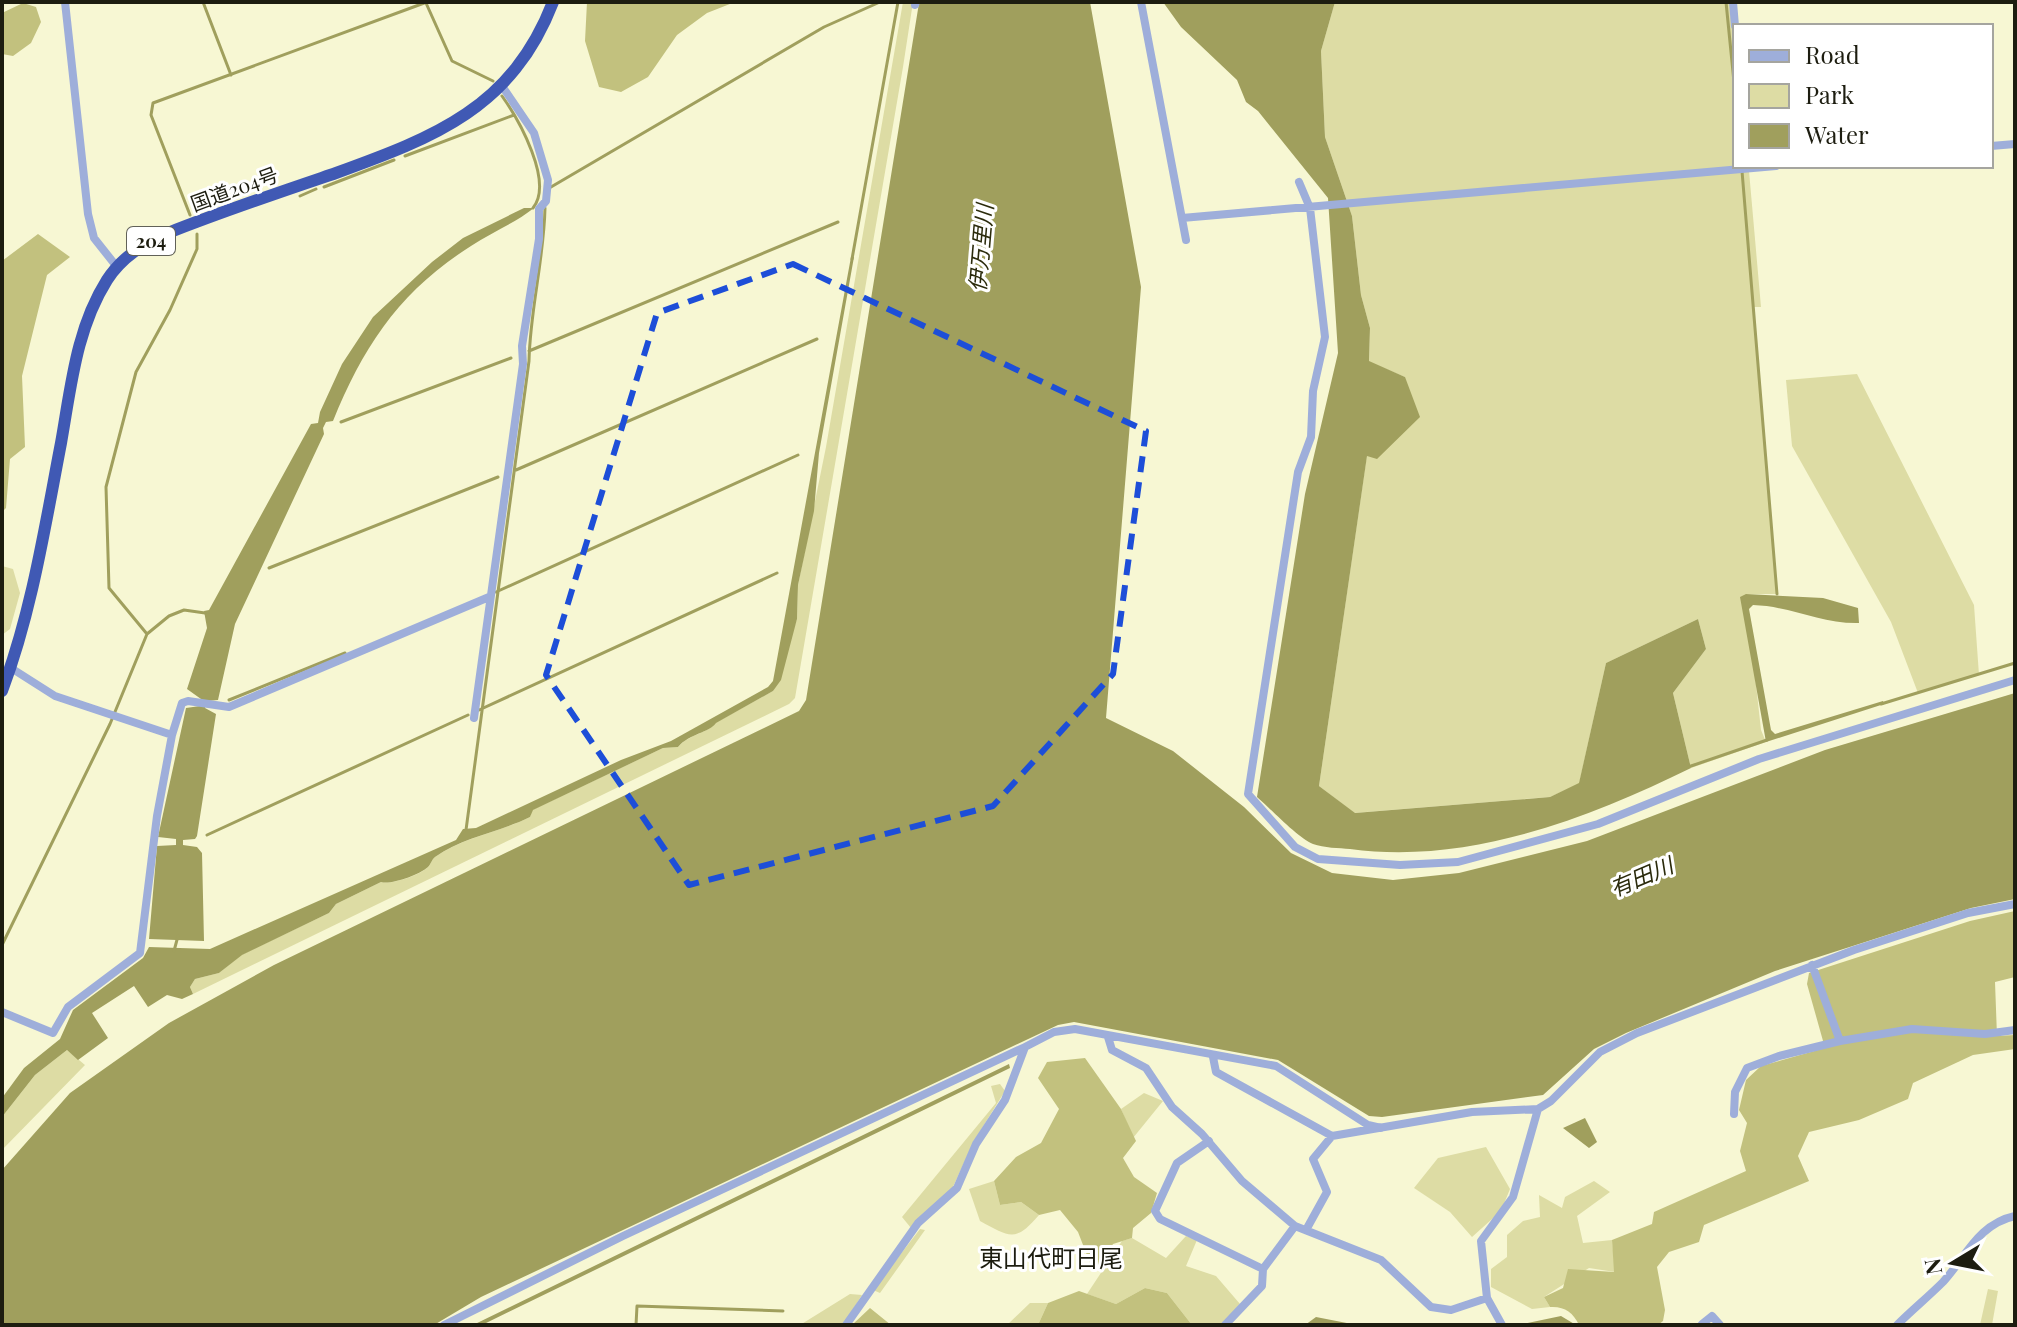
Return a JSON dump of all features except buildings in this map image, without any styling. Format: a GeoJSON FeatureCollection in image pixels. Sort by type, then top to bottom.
{"type":"FeatureCollection","features":[{"type":"Feature","properties":{"kind":"highway","name":"国道204号"},"geometry":{"type":"LineString","coordinates":[[2,691],[11,668],[41,552],[79,342],[96,300],[117,267],[131,253],[168,233],[418,143],[457,122],[502,86],[528,52],[553,2]]}},
{"type":"Feature","properties":{"kind":"street"},"geometry":{"type":"LineString","coordinates":[[65,2],[88,214],[94,238],[117,267]]}},
{"type":"Feature","properties":{"kind":"street"},"geometry":{"type":"LineString","coordinates":[[1141,2],[1186,240]]}},
{"type":"Feature","properties":{"kind":"street"},"geometry":{"type":"LineString","coordinates":[[1733,2],[1735,24]]}},
{"type":"Feature","properties":{"kind":"street"},"geometry":{"type":"LineString","coordinates":[[474,718],[523,364],[522,346],[548,180],[534,133],[502,86]]}},
{"type":"Feature","properties":{"kind":"street"},"geometry":{"type":"LineString","coordinates":[[1993,146],[2015,144]]}},
{"type":"Feature","properties":{"kind":"street"},"geometry":{"type":"LineString","coordinates":[[1182,218],[1743,168]]}},
{"type":"Feature","properties":{"kind":"street"},"geometry":{"type":"LineString","coordinates":[[1299,182],[1314,208],[1324,351],[1313,391],[1311,437],[1298,472],[1248,794],[1295,847],[1318,859],[1355,863],[1458,862],[1598,824],[1759,759],[2015,680]]}},
{"type":"Feature","properties":{"kind":"street"},"geometry":{"type":"LineString","coordinates":[[2,1012],[53,1033],[68,1007],[140,953],[157,816],[172,735],[182,703],[229,707],[489,597]]}},
{"type":"Feature","properties":{"kind":"street"},"geometry":{"type":"LineString","coordinates":[[11,668],[55,696],[172,735]]}},
{"type":"Feature","properties":{"kind":"street"},"geometry":{"type":"LineString","coordinates":[[1213,1057],[1216,1072],[1332,1136],[1472,1112],[1538,1109],[1551,1101],[1600,1052],[1637,1033],[1812,965],[1968,913],[2015,904]]}},
{"type":"Feature","properties":{"kind":"street"},"geometry":{"type":"LineString","coordinates":[[1812,965],[1840,1041]]}},
{"type":"Feature","properties":{"kind":"street"},"geometry":{"type":"LineString","coordinates":[[444,1325],[623,1236],[1065,1029],[1276,1066],[1368,1125],[1381,1129]]}},
{"type":"Feature","properties":{"kind":"street"},"geometry":{"type":"LineString","coordinates":[[1734,1114],[1735,1092],[1747,1068],[1779,1056],[1840,1041],[1912,1029],[1985,1034],[2015,1030]]}},
{"type":"Feature","properties":{"kind":"street"},"geometry":{"type":"LineString","coordinates":[[1108,1037],[1112,1050],[1146,1068],[1172,1107],[1209,1141],[1242,1181],[1295,1226],[1381,1260],[1431,1307],[1451,1310],[1487,1298]]}},
{"type":"Feature","properties":{"kind":"street"},"geometry":{"type":"LineString","coordinates":[[846,1325],[918,1223],[957,1188],[976,1144],[1005,1100],[1025,1047]]}},
{"type":"Feature","properties":{"kind":"street"},"geometry":{"type":"LineString","coordinates":[[1502,1325],[1487,1298],[1481,1241],[1513,1197],[1538,1109]]}},
{"type":"Feature","properties":{"kind":"street"},"geometry":{"type":"LineString","coordinates":[[1306,1230],[1327,1192],[1313,1159],[1332,1136]]}},
{"type":"Feature","properties":{"kind":"street"},"geometry":{"type":"LineString","coordinates":[[1209,1141],[1177,1163],[1155,1211],[1160,1219],[1263,1269]]}},
{"type":"Feature","properties":{"kind":"street"},"geometry":{"type":"LineString","coordinates":[[1897,1325],[1944,1280],[1968,1246],[1991,1226],[2015,1216]]}},
{"type":"Feature","properties":{"kind":"street"},"geometry":{"type":"LineString","coordinates":[[1225,1325],[1262,1286],[1263,1269],[1295,1226]]}},
{"type":"Feature","properties":{"kind":"street"},"geometry":{"type":"LineString","coordinates":[[1702,1324],[1712,1316],[1720,1325]]}},
{"type":"Feature","properties":{"kind":"highlighted area"},"geometry":{"type":"Polygon","coordinates":[[[793,264],[1146,431],[1113,674],[993,806],[689,885],[546,675],[657,313],[793,264]]]}},
{"type":"Feature","properties":{"kind":"green space"},"geometry":{"type":"Polygon","coordinates":[[[903,2],[913,2],[795,698],[789,704],[193,994],[190,987],[195,979],[219,973],[241,955],[329,913],[336,904],[381,882],[413,876],[428,867],[435,857],[458,844],[530,817],[532,810],[663,748],[678,747],[773,691],[797,619],[798,585],[826,447],[903,2]]]}},
{"type":"Feature","properties":{"kind":"green space"},"geometry":{"type":"Polygon","coordinates":[[[1335,2],[1731,2],[1733,168],[1749,171],[1761,307],[1753,307],[1777,594],[1746,594],[1761,730],[1766,742],[1691,768],[1673,693],[1706,649],[1698,619],[1606,663],[1579,784],[1550,797],[1354,813],[1319,786],[1367,455],[1405,377],[1369,362],[1370,328],[1361,295],[1352,216],[1325,137],[1321,51],[1335,2]]]}},
{"type":"Feature","properties":{"kind":"green space"},"geometry":{"type":"Polygon","coordinates":[[[1857,374],[1974,605],[1979,675],[1918,693],[1891,622],[1792,446],[1786,380],[1857,374]]]}},
{"type":"Feature","properties":{"kind":"green space"},"geometry":{"type":"Polygon","coordinates":[[[2,566],[13,569],[20,593],[10,629],[2,635],[2,566]]]}},
{"type":"Feature","properties":{"kind":"green space"},"geometry":{"type":"Polygon","coordinates":[[[67,1050],[85,1065],[2,1150],[2,1117],[35,1075],[67,1050]]]}},
{"type":"Feature","properties":{"kind":"green space"},"geometry":{"type":"Polygon","coordinates":[[[1000,1084],[1005,1091],[974,1141],[952,1189],[911,1228],[902,1217],[996,1103],[991,1086],[1000,1084]]]}},
{"type":"Feature","properties":{"kind":"green space"},"geometry":{"type":"Polygon","coordinates":[[[1144,1093],[1163,1101],[1133,1138],[1121,1109],[1144,1093]]]}},
{"type":"Feature","properties":{"kind":"green space"},"geometry":{"type":"Polygon","coordinates":[[[1486,1147],[1510,1189],[1501,1211],[1472,1237],[1450,1212],[1414,1188],[1438,1158],[1486,1147]]]}},
{"type":"Feature","properties":{"kind":"green space"},"geometry":{"type":"Polygon","coordinates":[[[994,1181],[1000,1205],[1021,1202],[1039,1215],[1024,1230],[1006,1234],[980,1221],[969,1189],[994,1181]]]}},
{"type":"Feature","properties":{"kind":"green space"},"geometry":{"type":"Polygon","coordinates":[[[1594,1181],[1610,1192],[1577,1216],[1583,1243],[1612,1240],[1615,1272],[1589,1268],[1544,1297],[1550,1307],[1532,1309],[1491,1287],[1491,1269],[1507,1257],[1507,1235],[1523,1221],[1540,1217],[1539,1195],[1562,1208],[1565,1197],[1594,1181]]]}},
{"type":"Feature","properties":{"kind":"green space"},"geometry":{"type":"Polygon","coordinates":[[[920,1229],[925,1230],[880,1293],[873,1290],[920,1229]]]}},
{"type":"Feature","properties":{"kind":"green space"},"geometry":{"type":"Polygon","coordinates":[[[1186,1236],[1197,1240],[1186,1266],[1216,1276],[1240,1304],[1222,1325],[1192,1325],[1167,1293],[1145,1288],[1116,1304],[1087,1294],[1122,1241],[1132,1238],[1166,1258],[1186,1236]]]}},
{"type":"Feature","properties":{"kind":"green space"},"geometry":{"type":"Polygon","coordinates":[[[1988,1289],[1998,1291],[1992,1325],[1980,1325],[1988,1289]]]}},
{"type":"Feature","properties":{"kind":"green space"},"geometry":{"type":"Polygon","coordinates":[[[850,1294],[862,1295],[843,1325],[800,1325],[850,1294]]]}},
{"type":"Feature","properties":{"kind":"green space"},"geometry":{"type":"Polygon","coordinates":[[[1030,1303],[1048,1303],[1038,1325],[1007,1325],[1030,1303]]]}},
{"type":"Feature","properties":{"kind":"shaded area"},"geometry":{"type":"Polygon","coordinates":[[[587,2],[735,2],[707,13],[677,35],[648,77],[621,92],[599,87],[585,41],[587,2]]]}},
{"type":"Feature","properties":{"kind":"shaded area"},"geometry":{"type":"Polygon","coordinates":[[[23,3],[36,7],[41,22],[31,43],[13,56],[2,54],[2,13],[23,3]]]}},
{"type":"Feature","properties":{"kind":"shaded area"},"geometry":{"type":"Polygon","coordinates":[[[38,234],[70,257],[47,275],[22,376],[25,447],[10,459],[6,508],[2,512],[2,261],[38,234]]]}},
{"type":"Feature","properties":{"kind":"shaded area"},"geometry":{"type":"Polygon","coordinates":[[[2015,911],[2015,977],[1995,982],[1997,1036],[2015,1035],[2015,1049],[1973,1055],[1913,1083],[1908,1099],[1859,1120],[1809,1132],[1798,1156],[1809,1181],[1704,1225],[1699,1242],[1669,1252],[1657,1267],[1665,1310],[1663,1321],[1658,1325],[1579,1325],[1568,1311],[1550,1307],[1544,1297],[1563,1288],[1568,1269],[1614,1272],[1612,1240],[1652,1224],[1654,1212],[1746,1171],[1740,1151],[1747,1123],[1739,1110],[1746,1080],[1761,1066],[1825,1048],[1807,984],[1809,973],[1970,921],[2015,911]]]}},
{"type":"Feature","properties":{"kind":"shaded area"},"geometry":{"type":"Polygon","coordinates":[[[1085,1058],[1121,1109],[1136,1141],[1123,1158],[1134,1177],[1157,1193],[1151,1213],[1133,1228],[1132,1238],[1113,1244],[1100,1266],[1090,1263],[1078,1232],[1060,1210],[1039,1215],[1021,1202],[1000,1205],[994,1181],[1016,1157],[1041,1143],[1059,1109],[1038,1078],[1047,1062],[1085,1058]]]}},
{"type":"Feature","properties":{"kind":"shaded area"},"geometry":{"type":"Polygon","coordinates":[[[1145,1288],[1167,1293],[1192,1325],[1038,1325],[1048,1303],[1079,1291],[1116,1304],[1145,1288]]]}},
{"type":"Feature","properties":{"kind":"shaded area"},"geometry":{"type":"Polygon","coordinates":[[[870,1308],[891,1325],[852,1325],[870,1308]]]}},
{"type":"Feature","properties":{"kind":"water"},"geometry":{"type":"Polygon","coordinates":[[[1090,2],[1141,287],[1106,718],[1173,751],[1244,807],[1291,853],[1332,873],[1393,880],[1459,873],[1587,841],[1825,750],[2015,693],[2015,899],[1971,908],[1775,971],[1594,1049],[1543,1095],[1382,1117],[1369,1116],[1278,1060],[1074,1022],[1058,1025],[481,1297],[434,1325],[2,1325],[2,1170],[70,1093],[169,1023],[274,965],[799,711],[806,700],[919,3],[1090,2]]]}},
{"type":"Feature","properties":{"kind":"water"},"geometry":{"type":"Polygon","coordinates":[[[1163,2],[1335,2],[1321,51],[1325,137],[1352,216],[1361,295],[1370,328],[1369,361],[1405,377],[1420,417],[1377,459],[1367,456],[1319,786],[1355,813],[1550,797],[1579,783],[1606,663],[1698,619],[1706,649],[1673,693],[1691,768],[1610,804],[1526,834],[1438,850],[1394,852],[1317,845],[1300,836],[1257,797],[1305,494],[1338,353],[1328,198],[1258,111],[1246,102],[1237,80],[1181,27],[1163,2]]]}},
{"type":"Feature","properties":{"kind":"water"},"geometry":{"type":"Polygon","coordinates":[[[524,208],[534,208],[446,263],[404,301],[372,344],[333,421],[326,422],[324,434],[235,624],[218,700],[207,701],[205,708],[216,714],[197,836],[183,840],[183,845],[197,847],[202,853],[204,941],[149,939],[157,846],[176,845],[176,839],[158,837],[186,708],[200,706],[201,699],[187,689],[207,628],[204,611],[209,610],[311,424],[318,423],[342,364],[373,317],[432,262],[463,238],[524,208]]]}},
{"type":"Feature","properties":{"kind":"water"},"geometry":{"type":"Polygon","coordinates":[[[851,257],[854,257],[819,453],[814,511],[798,585],[797,619],[781,680],[773,691],[678,747],[663,748],[533,810],[530,817],[457,844],[435,857],[428,867],[418,873],[398,881],[381,882],[336,904],[329,913],[242,955],[219,973],[195,979],[190,987],[193,994],[182,999],[167,995],[148,1007],[134,986],[92,1013],[108,1038],[78,1060],[67,1050],[35,1075],[2,1117],[2,1098],[24,1068],[60,1039],[73,1010],[143,958],[149,947],[210,949],[456,840],[463,829],[476,828],[621,760],[671,741],[768,687],[773,681],[851,257]]]}},
{"type":"Feature","properties":{"kind":"water"},"geometry":{"type":"Polygon","coordinates":[[[1746,594],[1823,598],[1858,608],[1859,623],[1832,621],[1767,606],[1753,605],[1749,609],[1771,730],[1775,734],[1883,701],[1884,704],[1766,742],[1740,597],[1746,594]]]}},
{"type":"Feature","properties":{"kind":"water"},"geometry":{"type":"Polygon","coordinates":[[[1009,1064],[1010,1068],[482,1325],[473,1325],[1009,1064]]]}},
{"type":"Feature","properties":{"kind":"water"},"geometry":{"type":"Polygon","coordinates":[[[1585,1118],[1597,1142],[1589,1148],[1563,1128],[1585,1118]]]}},
{"type":"Feature","properties":{"kind":"water"},"geometry":{"type":"Polygon","coordinates":[[[1561,1316],[1576,1325],[1518,1325],[1561,1316]]]}},
{"type":"Feature","properties":{"kind":"water"},"geometry":{"type":"Polygon","coordinates":[[[1316,1317],[1357,1325],[1305,1325],[1316,1317]]]}},
{"type":"Feature","properties":{"kind":"waterway"},"geometry":{"type":"LineString","coordinates":[[203,2],[231,75]]}},
{"type":"Feature","properties":{"kind":"waterway"},"geometry":{"type":"LineString","coordinates":[[190,215],[151,115],[153,103],[427,2]]}},
{"type":"Feature","properties":{"kind":"waterway"},"geometry":{"type":"LineString","coordinates":[[551,187],[824,27],[880,2]]}},
{"type":"Feature","properties":{"kind":"waterway"},"geometry":{"type":"LineString","coordinates":[[852,259],[898,2]]}},
{"type":"Feature","properties":{"kind":"waterway"},"geometry":{"type":"LineString","coordinates":[[1726,2],[1733,72]]}},
{"type":"Feature","properties":{"kind":"waterway"},"geometry":{"type":"LineString","coordinates":[[426,3],[452,61],[493,81]]}},
{"type":"Feature","properties":{"kind":"waterway"},"geometry":{"type":"LineString","coordinates":[[502,96],[525,135],[537,167],[538,197],[533,208]]}},
{"type":"Feature","properties":{"kind":"waterway"},"geometry":{"type":"LineString","coordinates":[[405,156],[514,115]]}},
{"type":"Feature","properties":{"kind":"waterway"},"geometry":{"type":"LineString","coordinates":[[324,187],[394,160]]}},
{"type":"Feature","properties":{"kind":"waterway"},"geometry":{"type":"LineString","coordinates":[[1742,171],[1777,594]]}},
{"type":"Feature","properties":{"kind":"waterway"},"geometry":{"type":"LineString","coordinates":[[300,196],[316,189]]}},
{"type":"Feature","properties":{"kind":"waterway"},"geometry":{"type":"LineString","coordinates":[[466,830],[529,361],[545,208]]}},
{"type":"Feature","properties":{"kind":"waterway"},"geometry":{"type":"LineString","coordinates":[[529,351],[838,222]]}},
{"type":"Feature","properties":{"kind":"waterway"},"geometry":{"type":"LineString","coordinates":[[147,634],[109,588],[106,487],[136,372],[170,310],[197,249],[197,234]]}},
{"type":"Feature","properties":{"kind":"waterway"},"geometry":{"type":"LineString","coordinates":[[516,470],[817,339]]}},
{"type":"Feature","properties":{"kind":"waterway"},"geometry":{"type":"LineString","coordinates":[[341,422],[511,358]]}},
{"type":"Feature","properties":{"kind":"waterway"},"geometry":{"type":"LineString","coordinates":[[496,592],[798,455]]}},
{"type":"Feature","properties":{"kind":"waterway"},"geometry":{"type":"LineString","coordinates":[[269,568],[498,477]]}},
{"type":"Feature","properties":{"kind":"waterway"},"geometry":{"type":"LineString","coordinates":[[479,710],[777,573]]}},
{"type":"Feature","properties":{"kind":"waterway"},"geometry":{"type":"LineString","coordinates":[[2,945],[110,724],[147,634],[169,616],[184,610],[205,613]]}},
{"type":"Feature","properties":{"kind":"waterway"},"geometry":{"type":"LineString","coordinates":[[229,700],[345,653]]}},
{"type":"Feature","properties":{"kind":"waterway"},"geometry":{"type":"LineString","coordinates":[[1881,704],[2015,663]]}},
{"type":"Feature","properties":{"kind":"waterway"},"geometry":{"type":"LineString","coordinates":[[207,835],[468,715]]}},
{"type":"Feature","properties":{"kind":"waterway"},"geometry":{"type":"LineString","coordinates":[[1691,766],[1767,740]]}},
{"type":"Feature","properties":{"kind":"waterway"},"geometry":{"type":"LineString","coordinates":[[174,951],[178,936]]}},
{"type":"Feature","properties":{"kind":"waterway"},"geometry":{"type":"LineString","coordinates":[[636,1325],[637,1306],[783,1311]]}},
{"type":"Feature","properties":{"kind":"district","name":"東山代町日尾"},"geometry":{"type":"Point","coordinates":[1051,1257]}},
{"type":"Feature","properties":{"kind":"water label","name":"伊万里川"},"geometry":{"type":"Point","coordinates":[980,248]}},
{"type":"Feature","properties":{"kind":"water label","name":"有田川"},"geometry":{"type":"Point","coordinates":[1641,876]}}]}
